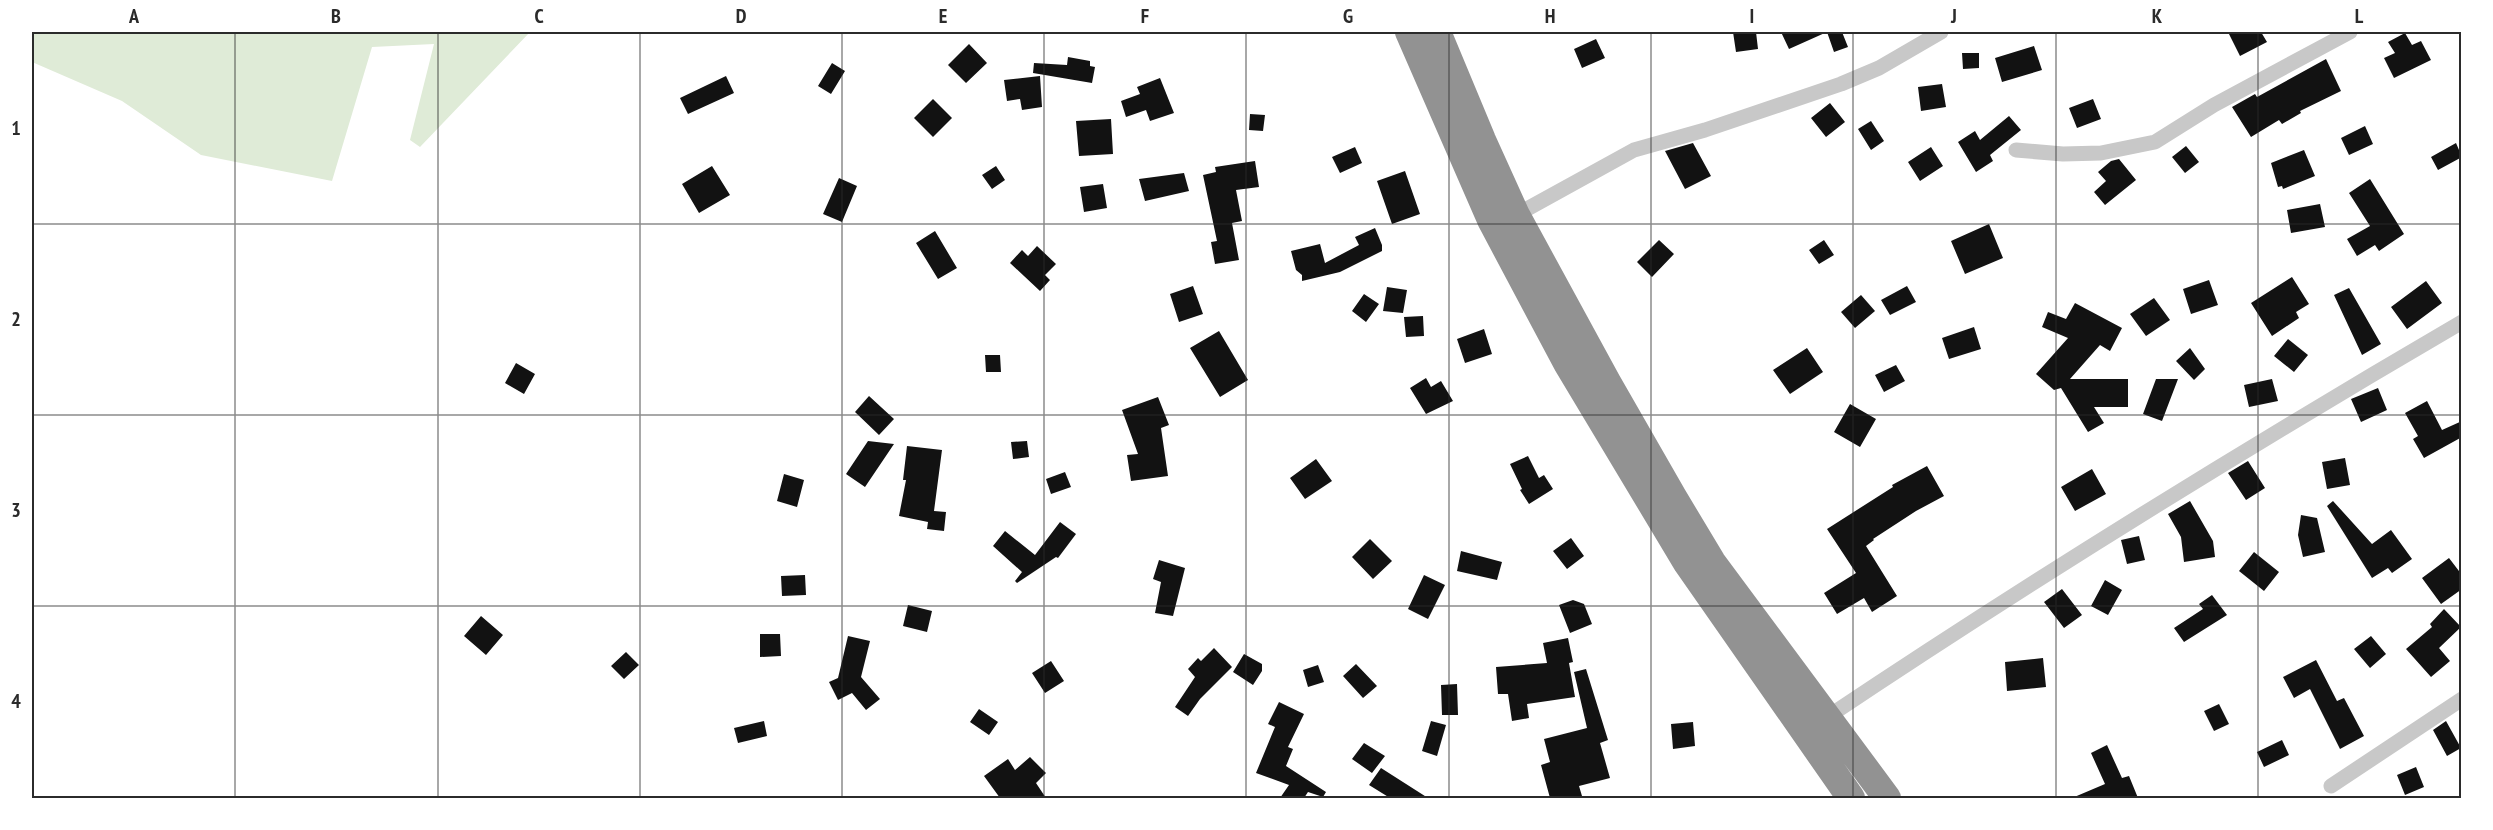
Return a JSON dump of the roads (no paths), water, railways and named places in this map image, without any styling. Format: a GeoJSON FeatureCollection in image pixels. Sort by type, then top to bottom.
{"type":"FeatureCollection","features":[{"type":"Feature","properties":{"kind":"highway"},"geometry":{"type":"LineString","coordinates":[[1408,32],[1491,220],[1567,363],[1687,563],[1851,798]]}},
{"type":"Feature","properties":{"kind":"highway"},"geometry":{"type":"LineString","coordinates":[[1437,32],[1482,141],[1516,215],[1606,382],[1707,552],[1826,718],[1887,798]]}},
{"type":"Feature","properties":{"kind":"street"},"geometry":{"type":"LineString","coordinates":[[1516,215],[1634,150],[1705,130],[1841,84],[1879,68],[1941,32]]}},
{"type":"Feature","properties":{"kind":"street"},"geometry":{"type":"LineString","coordinates":[[2016,150],[2063,154],[2101,153],[2155,142],[2214,105],[2341,33]]}},
{"type":"Feature","properties":{"kind":"street"},"geometry":{"type":"LineString","coordinates":[[1826,718],[1955,632],[2093,545],[2355,384],[2462,322]]}},
{"type":"Feature","properties":{"kind":"street"},"geometry":{"type":"LineString","coordinates":[[2331,786],[2462,699]]}}]}
